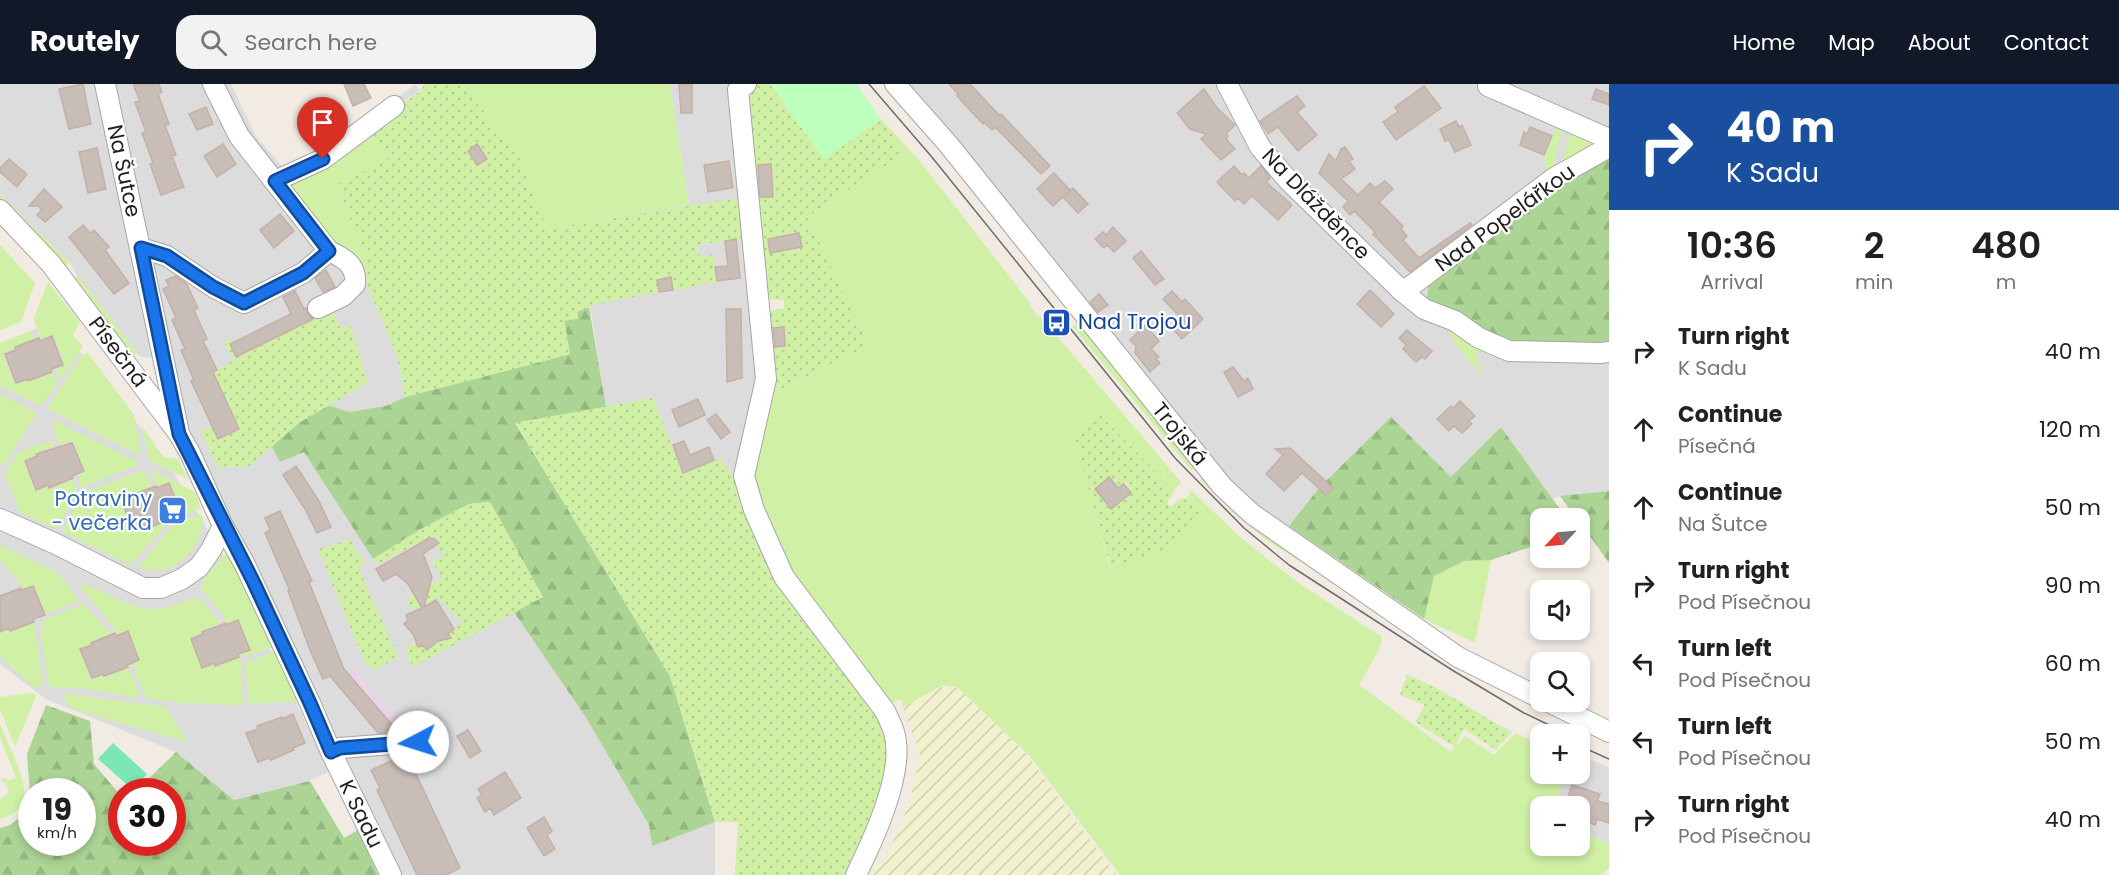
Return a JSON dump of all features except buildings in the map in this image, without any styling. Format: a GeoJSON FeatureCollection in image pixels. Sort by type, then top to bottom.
{"type":"FeatureCollection","features":[{"type":"Feature","properties":{"kind":"street","name":"Na Šutce"},"geometry":{"type":"LineString","coordinates":[[105,84],[179,434]]}},
{"type":"Feature","properties":{"kind":"street"},"geometry":{"type":"LineString","coordinates":[[213,84],[239,136],[329,251],[345,258],[354,271],[355,284],[343,296],[318,309]]}},
{"type":"Feature","properties":{"kind":"street"},"geometry":{"type":"LineString","coordinates":[[746,84],[738,90],[766,379],[744,476],[754,510],[784,577],[885,711],[895,734],[896,762],[891,786],[880,819],[856,875]]}},
{"type":"Feature","properties":{"kind":"street","name":"Trojská"},"geometry":{"type":"LineString","coordinates":[[895,84],[948,144],[1222,486],[1252,514],[1458,657],[1530,693]]}},
{"type":"Feature","properties":{"kind":"street","name":"Na Dlážděnce"},"geometry":{"type":"LineString","coordinates":[[1227,84],[1260,147],[1288,180],[1424,309],[1455,321],[1479,338],[1509,351],[1609,352]]}},
{"type":"Feature","properties":{"kind":"street"},"geometry":{"type":"LineString","coordinates":[[1488,86],[1609,139]]}},
{"type":"Feature","properties":{"kind":"street"},"geometry":{"type":"LineString","coordinates":[[275,181],[323,159],[394,106]]}},
{"type":"Feature","properties":{"kind":"street","name":"Nad Popelářkou"},"geometry":{"type":"LineString","coordinates":[[1404,292],[1554,178],[1609,147]]}},
{"type":"Feature","properties":{"kind":"street","name":"Písečná"},"geometry":{"type":"LineString","coordinates":[[0,210],[51,264],[179,434],[223,526]]}},
{"type":"Feature","properties":{"kind":"street"},"geometry":{"type":"LineString","coordinates":[[141,248],[167,256],[213,287],[244,303],[303,273],[329,251]]}},
{"type":"Feature","properties":{"kind":"street"},"geometry":{"type":"LineString","coordinates":[[134,373],[144,372],[164,363]]}},
{"type":"Feature","properties":{"kind":"street"},"geometry":{"type":"LineString","coordinates":[[0,519],[56,544],[142,588],[161,588],[182,579],[199,567],[223,526]]}},
{"type":"Feature","properties":{"kind":"street","name":"K Sadu"},"geometry":{"type":"LineString","coordinates":[[223,526],[249,573],[331,752],[391,875]]}},
{"type":"Feature","properties":{"kind":"street"},"geometry":{"type":"LineString","coordinates":[[1569,712],[1609,732]]}},
{"type":"Feature","properties":{"kind":"street"},"geometry":{"type":"LineString","coordinates":[[331,752],[340,748],[418,742]]}},
{"type":"Feature","properties":{"kind":"shaded area"},"geometry":{"type":"Polygon","coordinates":[[[0,84],[96,84],[154,356],[147,358],[139,356],[69,262],[0,194],[0,84]]]}},
{"type":"Feature","properties":{"kind":"shaded area"},"geometry":{"type":"Polygon","coordinates":[[[111,84],[231,84],[255,135],[287,172],[320,156],[316,149],[350,132],[376,115],[415,84],[420,90],[367,129],[365,281],[397,355],[405,397],[386,406],[349,412],[328,405],[304,452],[373,559],[469,504],[585,716],[649,825],[652,845],[715,822],[715,875],[398,875],[185,435],[111,84]]]}},
{"type":"Feature","properties":{"kind":"shaded area"},"geometry":{"type":"Polygon","coordinates":[[[670,84],[729,84],[732,95],[824,268],[762,276],[770,382],[745,493],[683,476],[653,398],[606,407],[577,224],[689,205],[670,84]]]}},
{"type":"Feature","properties":{"kind":"shaded area"},"geometry":{"type":"Polygon","coordinates":[[[902,84],[1609,84],[1609,491],[1560,496],[1553,499],[1501,427],[1451,478],[1319,488],[1284,532],[1255,512],[902,84]]]}},
{"type":"Feature","properties":{"kind":"shaded area"},"geometry":{"type":"Polygon","coordinates":[[[54,319],[167,461],[227,562],[330,771],[309,781],[234,800],[176,752],[46,699],[0,664],[0,346],[54,319]]]}},
{"type":"Feature","properties":{"kind":"shaded area"},"geometry":{"type":"Polygon","coordinates":[[[356,670],[399,722],[380,738],[337,686],[356,670]]]}},
{"type":"Feature","properties":{"kind":"shaded area"},"geometry":{"type":"Polygon","coordinates":[[[1590,760],[1609,767],[1609,844],[1590,835],[1590,796],[1559,796],[1562,784],[1590,784],[1590,760]]]}},
{"type":"Feature","properties":{"kind":"green space"},"geometry":{"type":"Polygon","coordinates":[[[425,84],[461,84],[517,152],[547,229],[745,197],[749,237],[697,245],[699,257],[714,255],[717,282],[673,290],[671,278],[658,280],[659,292],[601,303],[578,311],[578,319],[564,321],[570,354],[405,397],[397,355],[365,281],[369,265],[337,184],[388,159],[367,129],[420,91],[425,84]]]}},
{"type":"Feature","properties":{"kind":"green space"},"geometry":{"type":"Polygon","coordinates":[[[461,84],[670,84],[689,205],[547,229],[516,153],[461,84]]]}},
{"type":"Feature","properties":{"kind":"green space"},"geometry":{"type":"Polygon","coordinates":[[[754,84],[770,84],[824,159],[881,119],[905,153],[807,217],[869,346],[774,393],[766,312],[784,308],[784,300],[764,299],[742,93],[754,84]],[[770,164],[758,165],[760,197],[773,196],[770,164]],[[799,233],[768,239],[770,252],[801,247],[799,233]]]}},
{"type":"Feature","properties":{"kind":"green space"},"geometry":{"type":"Polygon","coordinates":[[[770,84],[856,84],[881,119],[824,160],[770,84]]]}},
{"type":"Feature","properties":{"kind":"green space"},"geometry":{"type":"Polygon","coordinates":[[[881,119],[919,160],[1030,303],[1029,305],[1038,317],[1040,316],[1181,482],[1174,491],[1099,415],[1075,436],[1110,569],[1163,550],[1200,512],[1188,498],[1191,490],[1240,537],[1297,582],[1382,637],[1379,650],[1359,685],[1451,752],[1465,736],[1494,755],[1516,733],[1530,741],[1530,784],[1562,784],[1559,796],[1530,796],[1530,856],[1590,856],[1590,835],[1609,844],[1609,868],[1602,875],[1120,875],[1030,756],[958,688],[943,685],[903,707],[901,699],[885,705],[788,575],[750,477],[771,373],[775,393],[868,346],[807,217],[905,153],[881,119]]]}},
{"type":"Feature","properties":{"kind":"green space"},"geometry":{"type":"Polygon","coordinates":[[[1555,130],[1562,130],[1548,179],[1544,155],[1555,130]]]}},
{"type":"Feature","properties":{"kind":"green space"},"geometry":{"type":"Polygon","coordinates":[[[1571,131],[1597,142],[1560,169],[1571,131]]]}},
{"type":"Feature","properties":{"kind":"green space"},"geometry":{"type":"Polygon","coordinates":[[[370,133],[388,159],[337,185],[370,265],[365,281],[354,261],[332,243],[290,185],[370,133]]]}},
{"type":"Feature","properties":{"kind":"green space"},"geometry":{"type":"Polygon","coordinates":[[[1609,154],[1609,342],[1508,347],[1446,316],[1427,297],[1429,284],[1578,170],[1609,154]]]}},
{"type":"Feature","properties":{"kind":"green space"},"geometry":{"type":"Polygon","coordinates":[[[0,194],[69,262],[65,268],[0,203],[0,194]]]}},
{"type":"Feature","properties":{"kind":"green space"},"geometry":{"type":"Polygon","coordinates":[[[0,245],[35,283],[21,322],[0,330],[0,245]]]}},
{"type":"Feature","properties":{"kind":"green space"},"geometry":{"type":"Polygon","coordinates":[[[77,275],[137,352],[133,356],[74,279],[77,275]]]}},
{"type":"Feature","properties":{"kind":"green space"},"geometry":{"type":"Polygon","coordinates":[[[48,282],[80,322],[73,335],[82,348],[61,379],[56,369],[65,365],[53,335],[40,339],[34,318],[48,282]]]}},
{"type":"Feature","properties":{"kind":"green space"},"geometry":{"type":"Polygon","coordinates":[[[330,307],[341,329],[350,325],[368,381],[365,385],[300,422],[248,467],[217,467],[201,431],[213,429],[218,439],[239,429],[213,372],[234,361],[225,344],[228,336],[236,357],[316,317],[330,307]]]}},
{"type":"Feature","properties":{"kind":"green space"},"geometry":{"type":"Polygon","coordinates":[[[589,307],[606,407],[515,423],[670,676],[715,822],[652,846],[649,825],[585,716],[514,612],[543,597],[490,502],[469,504],[421,529],[373,559],[304,452],[280,462],[272,446],[300,422],[328,405],[349,412],[386,406],[405,397],[570,354],[564,320],[589,307]]]}},
{"type":"Feature","properties":{"kind":"green space"},"geometry":{"type":"Polygon","coordinates":[[[1078,321],[1194,464],[1192,471],[1073,327],[1078,321]]]}},
{"type":"Feature","properties":{"kind":"green space"},"geometry":{"type":"Polygon","coordinates":[[[1449,327],[1486,351],[1477,353],[1477,362],[1486,377],[1460,350],[1448,331],[1449,327]]]}},
{"type":"Feature","properties":{"kind":"green space"},"geometry":{"type":"Polygon","coordinates":[[[30,331],[35,338],[3,354],[15,385],[53,373],[57,384],[41,406],[0,386],[0,343],[30,331]]]}},
{"type":"Feature","properties":{"kind":"green space"},"geometry":{"type":"Polygon","coordinates":[[[88,353],[134,415],[141,456],[49,410],[48,407],[83,354],[88,353]]]}},
{"type":"Feature","properties":{"kind":"green space"},"geometry":{"type":"Polygon","coordinates":[[[0,394],[37,413],[4,465],[0,462],[0,394]]]}},
{"type":"Feature","properties":{"kind":"green space"},"geometry":{"type":"Polygon","coordinates":[[[653,398],[683,475],[720,458],[745,493],[781,581],[873,705],[890,744],[888,777],[847,875],[735,875],[738,822],[715,822],[670,676],[515,423],[653,398]]]}},
{"type":"Feature","properties":{"kind":"green space"},"geometry":{"type":"Polygon","coordinates":[[[1099,414],[1174,491],[1167,503],[1170,507],[1180,499],[1188,498],[1200,512],[1163,551],[1111,569],[1074,436],[1099,414]],[[1109,477],[1095,489],[1111,509],[1131,493],[1126,482],[1118,488],[1109,477]]]}},
{"type":"Feature","properties":{"kind":"green space"},"geometry":{"type":"Polygon","coordinates":[[[1391,417],[1451,477],[1501,427],[1559,508],[1530,508],[1530,547],[1491,560],[1464,561],[1434,576],[1424,619],[1289,526],[1319,488],[1391,417]]]}},
{"type":"Feature","properties":{"kind":"green space"},"geometry":{"type":"Polygon","coordinates":[[[55,421],[138,462],[137,465],[81,488],[77,475],[85,472],[73,441],[60,446],[52,423],[55,421]]]}},
{"type":"Feature","properties":{"kind":"green space"},"geometry":{"type":"Polygon","coordinates":[[[142,426],[163,457],[178,459],[188,479],[151,462],[142,426]]]}},
{"type":"Feature","properties":{"kind":"green space"},"geometry":{"type":"Polygon","coordinates":[[[49,441],[54,442],[55,445],[35,453],[35,456],[24,461],[36,491],[73,480],[77,490],[57,530],[22,513],[5,475],[17,453],[49,441]]]}},
{"type":"Feature","properties":{"kind":"green space"},"geometry":{"type":"Polygon","coordinates":[[[143,470],[152,486],[120,501],[132,532],[144,528],[146,530],[170,521],[133,563],[129,564],[63,532],[80,494],[143,470]]]}},
{"type":"Feature","properties":{"kind":"green space"},"geometry":{"type":"Polygon","coordinates":[[[152,472],[195,492],[201,508],[175,518],[173,516],[182,513],[170,482],[157,487],[152,472]]]}},
{"type":"Feature","properties":{"kind":"green space"},"geometry":{"type":"Polygon","coordinates":[[[1200,479],[1208,480],[1399,627],[1266,540],[1230,510],[1200,479]]]}},
{"type":"Feature","properties":{"kind":"green space"},"geometry":{"type":"Polygon","coordinates":[[[1609,491],[1609,563],[1590,536],[1590,508],[1569,508],[1560,496],[1609,491]]]}},
{"type":"Feature","properties":{"kind":"green space"},"geometry":{"type":"Polygon","coordinates":[[[490,502],[543,597],[413,667],[405,650],[412,643],[427,649],[438,641],[450,638],[448,634],[463,623],[438,598],[413,610],[407,598],[442,578],[433,559],[445,558],[437,546],[437,538],[432,536],[378,564],[373,559],[421,529],[469,504],[490,502]]]}},
{"type":"Feature","properties":{"kind":"green space"},"geometry":{"type":"Polygon","coordinates":[[[200,514],[203,518],[197,542],[182,560],[162,570],[138,567],[174,524],[200,514]]]}},
{"type":"Feature","properties":{"kind":"green space"},"geometry":{"type":"Polygon","coordinates":[[[350,540],[365,563],[358,567],[398,657],[373,671],[364,661],[318,549],[350,540]]]}},
{"type":"Feature","properties":{"kind":"green space"},"geometry":{"type":"Polygon","coordinates":[[[0,545],[58,573],[79,601],[46,614],[34,585],[21,589],[20,583],[0,560],[0,545]]]}},
{"type":"Feature","properties":{"kind":"green space"},"geometry":{"type":"Polygon","coordinates":[[[227,551],[273,647],[245,657],[242,654],[251,650],[239,619],[226,624],[225,617],[201,589],[203,580],[227,551]]]}},
{"type":"Feature","properties":{"kind":"green space"},"geometry":{"type":"Polygon","coordinates":[[[1491,560],[1475,643],[1424,619],[1433,576],[1464,561],[1491,560]]]}},
{"type":"Feature","properties":{"kind":"green space"},"geometry":{"type":"Polygon","coordinates":[[[77,583],[126,603],[146,608],[158,609],[199,598],[221,623],[190,638],[202,669],[239,658],[242,705],[147,699],[133,664],[140,660],[128,630],[116,635],[115,629],[77,583]]]}},
{"type":"Feature","properties":{"kind":"green space"},"geometry":{"type":"Polygon","coordinates":[[[82,605],[86,606],[111,634],[79,649],[91,680],[103,676],[104,678],[129,668],[139,698],[85,689],[51,687],[49,684],[40,630],[43,626],[41,621],[82,605]]]}},
{"type":"Feature","properties":{"kind":"green space"},"geometry":{"type":"Polygon","coordinates":[[[34,623],[43,682],[40,687],[35,688],[0,657],[0,633],[34,623]]]}},
{"type":"Feature","properties":{"kind":"green space"},"geometry":{"type":"Polygon","coordinates":[[[275,651],[298,701],[249,704],[245,663],[275,651]]]}},
{"type":"Feature","properties":{"kind":"green space"},"geometry":{"type":"Polygon","coordinates":[[[1407,675],[1435,687],[1512,732],[1496,750],[1464,729],[1455,747],[1415,722],[1425,705],[1400,695],[1407,675]]]}},
{"type":"Feature","properties":{"kind":"green space"},"geometry":{"type":"Polygon","coordinates":[[[941,687],[958,688],[1025,752],[1116,875],[869,875],[876,861],[883,864],[909,805],[920,755],[903,707],[941,687]]]}},
{"type":"Feature","properties":{"kind":"green space"},"geometry":{"type":"Polygon","coordinates":[[[33,693],[36,696],[15,747],[0,709],[0,697],[33,693]]]}},
{"type":"Feature","properties":{"kind":"green space"},"geometry":{"type":"Polygon","coordinates":[[[61,693],[166,707],[188,742],[72,709],[61,693]]]}},
{"type":"Feature","properties":{"kind":"green space"},"geometry":{"type":"Polygon","coordinates":[[[46,705],[90,721],[94,764],[108,781],[108,856],[186,856],[186,778],[149,778],[176,752],[234,800],[310,781],[344,838],[358,830],[378,875],[0,875],[0,828],[10,825],[18,819],[18,856],[96,856],[96,778],[29,778],[27,754],[46,705]]]}},
{"type":"Feature","properties":{"kind":"green space"},"geometry":{"type":"Polygon","coordinates":[[[0,724],[22,778],[18,778],[18,810],[0,819],[0,799],[9,793],[6,782],[3,783],[1,779],[6,778],[7,781],[16,778],[0,737],[0,724]]]}},
{"type":"Feature","properties":{"kind":"green space"},"geometry":{"type":"Polygon","coordinates":[[[113,743],[147,774],[144,778],[119,778],[98,759],[113,743]]]}},
{"type":"Feature","properties":{"kind":"tram line"},"geometry":{"type":"LineString","coordinates":[[869,84],[931,156],[1175,458],[1244,528],[1289,565],[1452,670],[1524,713],[1547,724]]}},
{"type":"Feature","properties":{"kind":"tram line"},"geometry":{"type":"LineString","coordinates":[[1590,750],[1609,759]]}},
{"type":"Feature","properties":{"kind":"place","name":"Nad Trojou"},"geometry":{"type":"Point","coordinates":[1057,322]}},
{"type":"Feature","properties":{"kind":"place","name":"Potraviny - večerka"},"geometry":{"type":"Point","coordinates":[173,511]}},
{"type":"Feature","properties":{"kind":"route"},"geometry":{"type":"LineString","coordinates":[[323,159],[275,181],[329,251],[303,273],[244,303],[213,287],[167,256],[141,248],[179,434],[223,526],[254,583],[331,752],[340,748],[418,742]]}}]}
